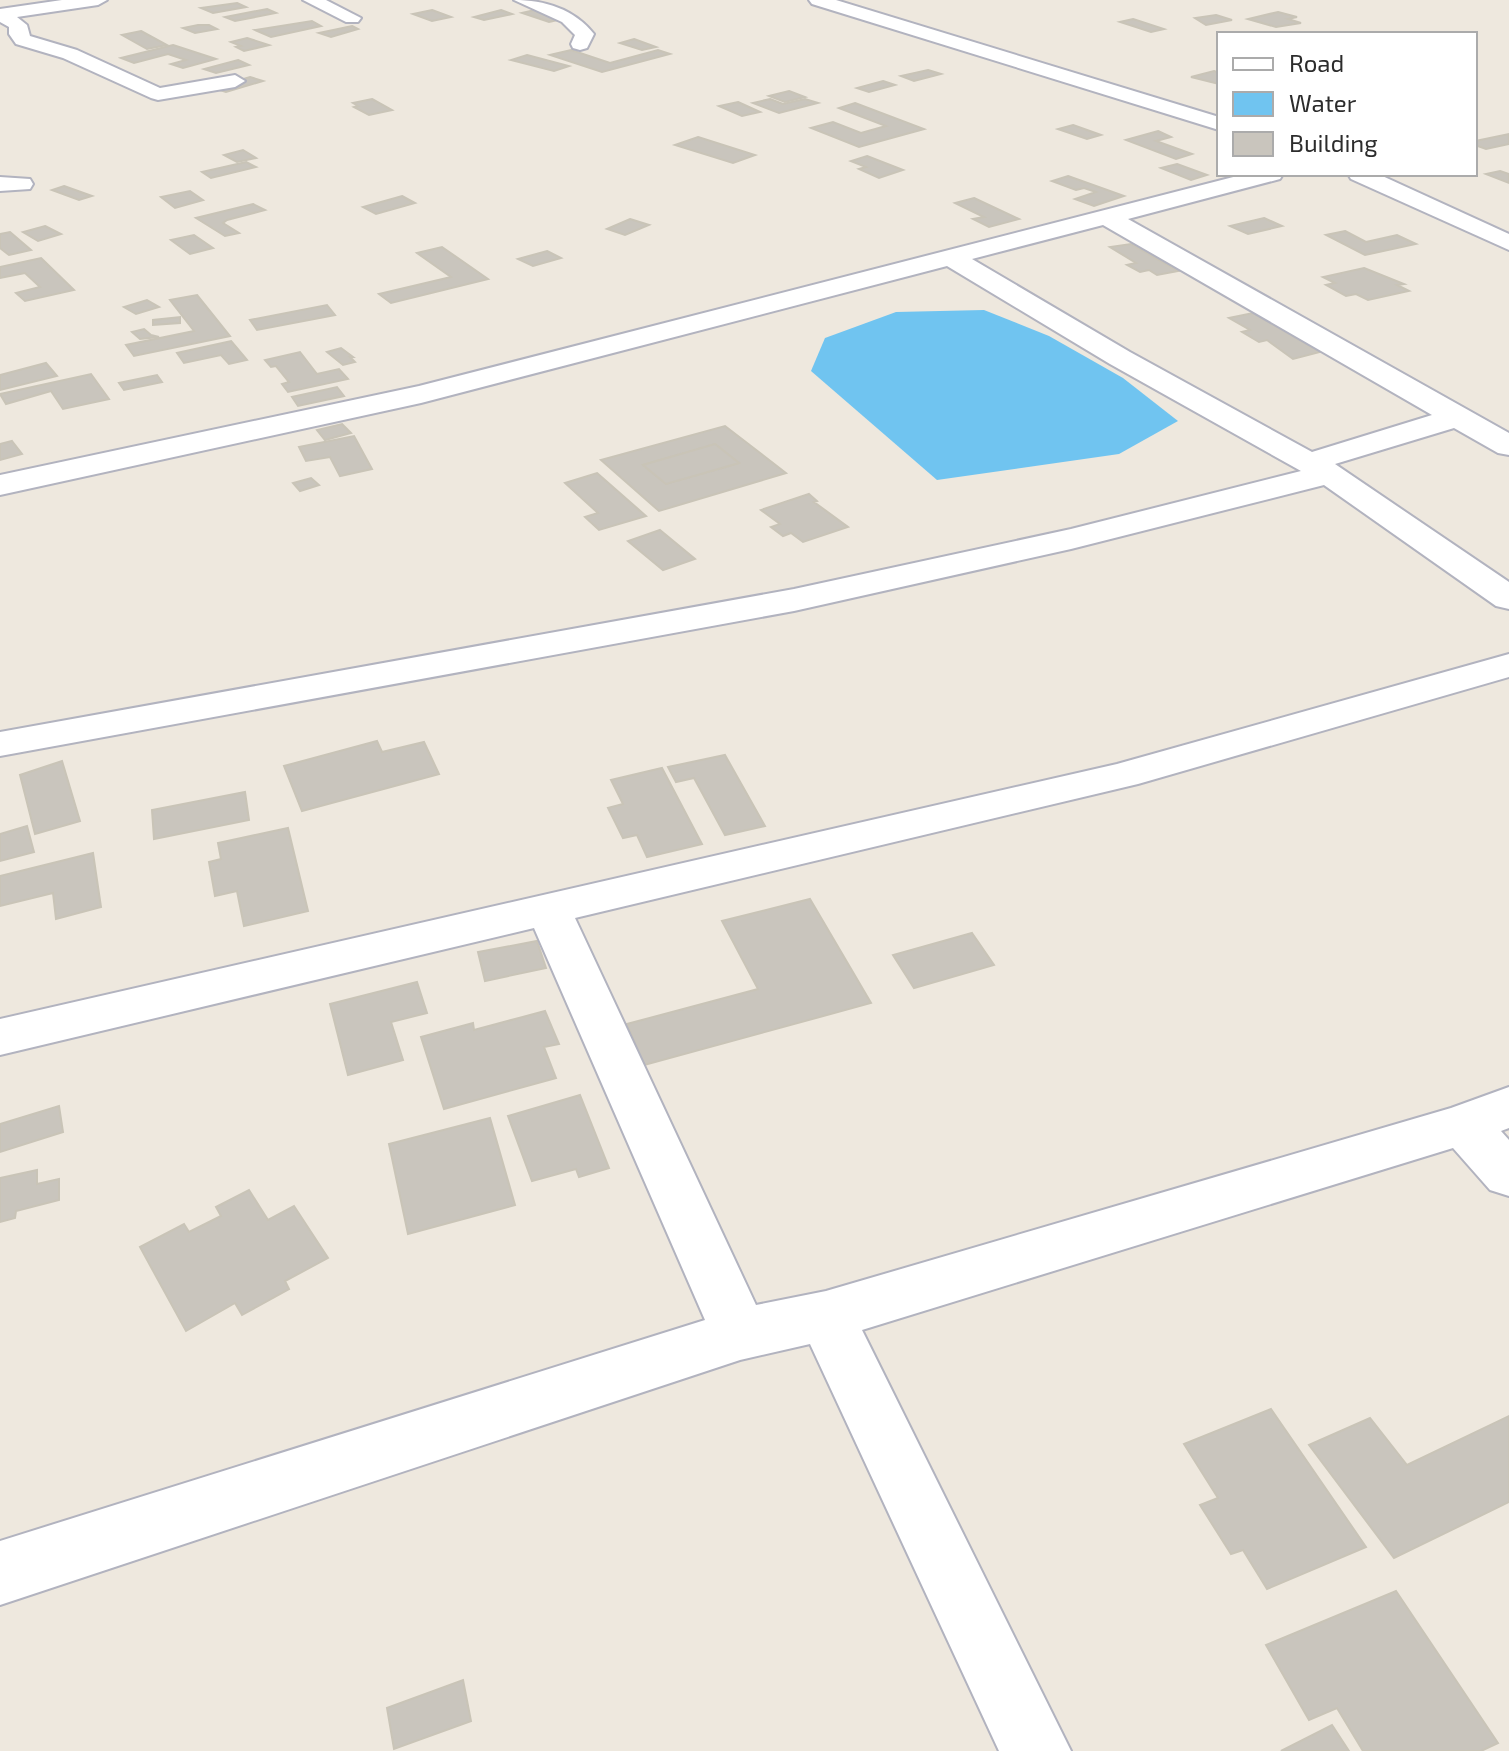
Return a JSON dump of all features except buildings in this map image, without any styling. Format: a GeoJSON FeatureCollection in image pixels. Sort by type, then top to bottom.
{"type":"FeatureCollection","features":[{"type":"Feature","properties":{"kind":"street"},"geometry":{"type":"LineString","coordinates":[[0,14],[98,0]]}},
{"type":"Feature","properties":{"kind":"street"},"geometry":{"type":"LineString","coordinates":[[312,0],[352,18]]}},
{"type":"Feature","properties":{"kind":"street"},"geometry":{"type":"LineString","coordinates":[[523,0],[568,18],[585,34],[580,44]]}},
{"type":"Feature","properties":{"kind":"street"},"geometry":{"type":"LineString","coordinates":[[818,0],[1217,123]]}},
{"type":"Feature","properties":{"kind":"street"},"geometry":{"type":"LineString","coordinates":[[0,14],[18,25],[18,34],[23,40],[70,54],[158,94],[235,81]]}},
{"type":"Feature","properties":{"kind":"street"},"geometry":{"type":"LineString","coordinates":[[0,485],[421,394],[1264,176]]}},
{"type":"Feature","properties":{"kind":"street"},"geometry":{"type":"LineString","coordinates":[[1363,176],[1509,243]]}},
{"type":"Feature","properties":{"kind":"street"},"geometry":{"type":"LineString","coordinates":[[1105,216],[1216,276],[1344,354],[1509,446]]}},
{"type":"Feature","properties":{"kind":"street"},"geometry":{"type":"LineString","coordinates":[[949,256],[1120,358],[1318,468],[1509,598]]}},
{"type":"Feature","properties":{"kind":"street"},"geometry":{"type":"LineString","coordinates":[[0,744],[794,600],[1071,539],[1318,468],[1457,417]]}},
{"type":"Feature","properties":{"kind":"street"},"geometry":{"type":"LineString","coordinates":[[0,1037],[1124,775],[1509,665]]}},
{"type":"Feature","properties":{"kind":"street"},"geometry":{"type":"LineString","coordinates":[[549,910],[740,1334]]}},
{"type":"Feature","properties":{"kind":"street"},"geometry":{"type":"LineString","coordinates":[[0,1573],[740,1334],[826,1316],[1486,1116],[1509,1175]]}},
{"type":"Feature","properties":{"kind":"street"},"geometry":{"type":"LineString","coordinates":[[826,1316],[1036,1751]]}},
{"type":"Feature","properties":{"kind":"water"},"geometry":{"type":"Polygon","coordinates":[[[984,310],[1049,336],[1123,378],[1178,421],[1119,454],[937,480],[811,371],[825,338],[896,312],[984,310]]]}}]}
